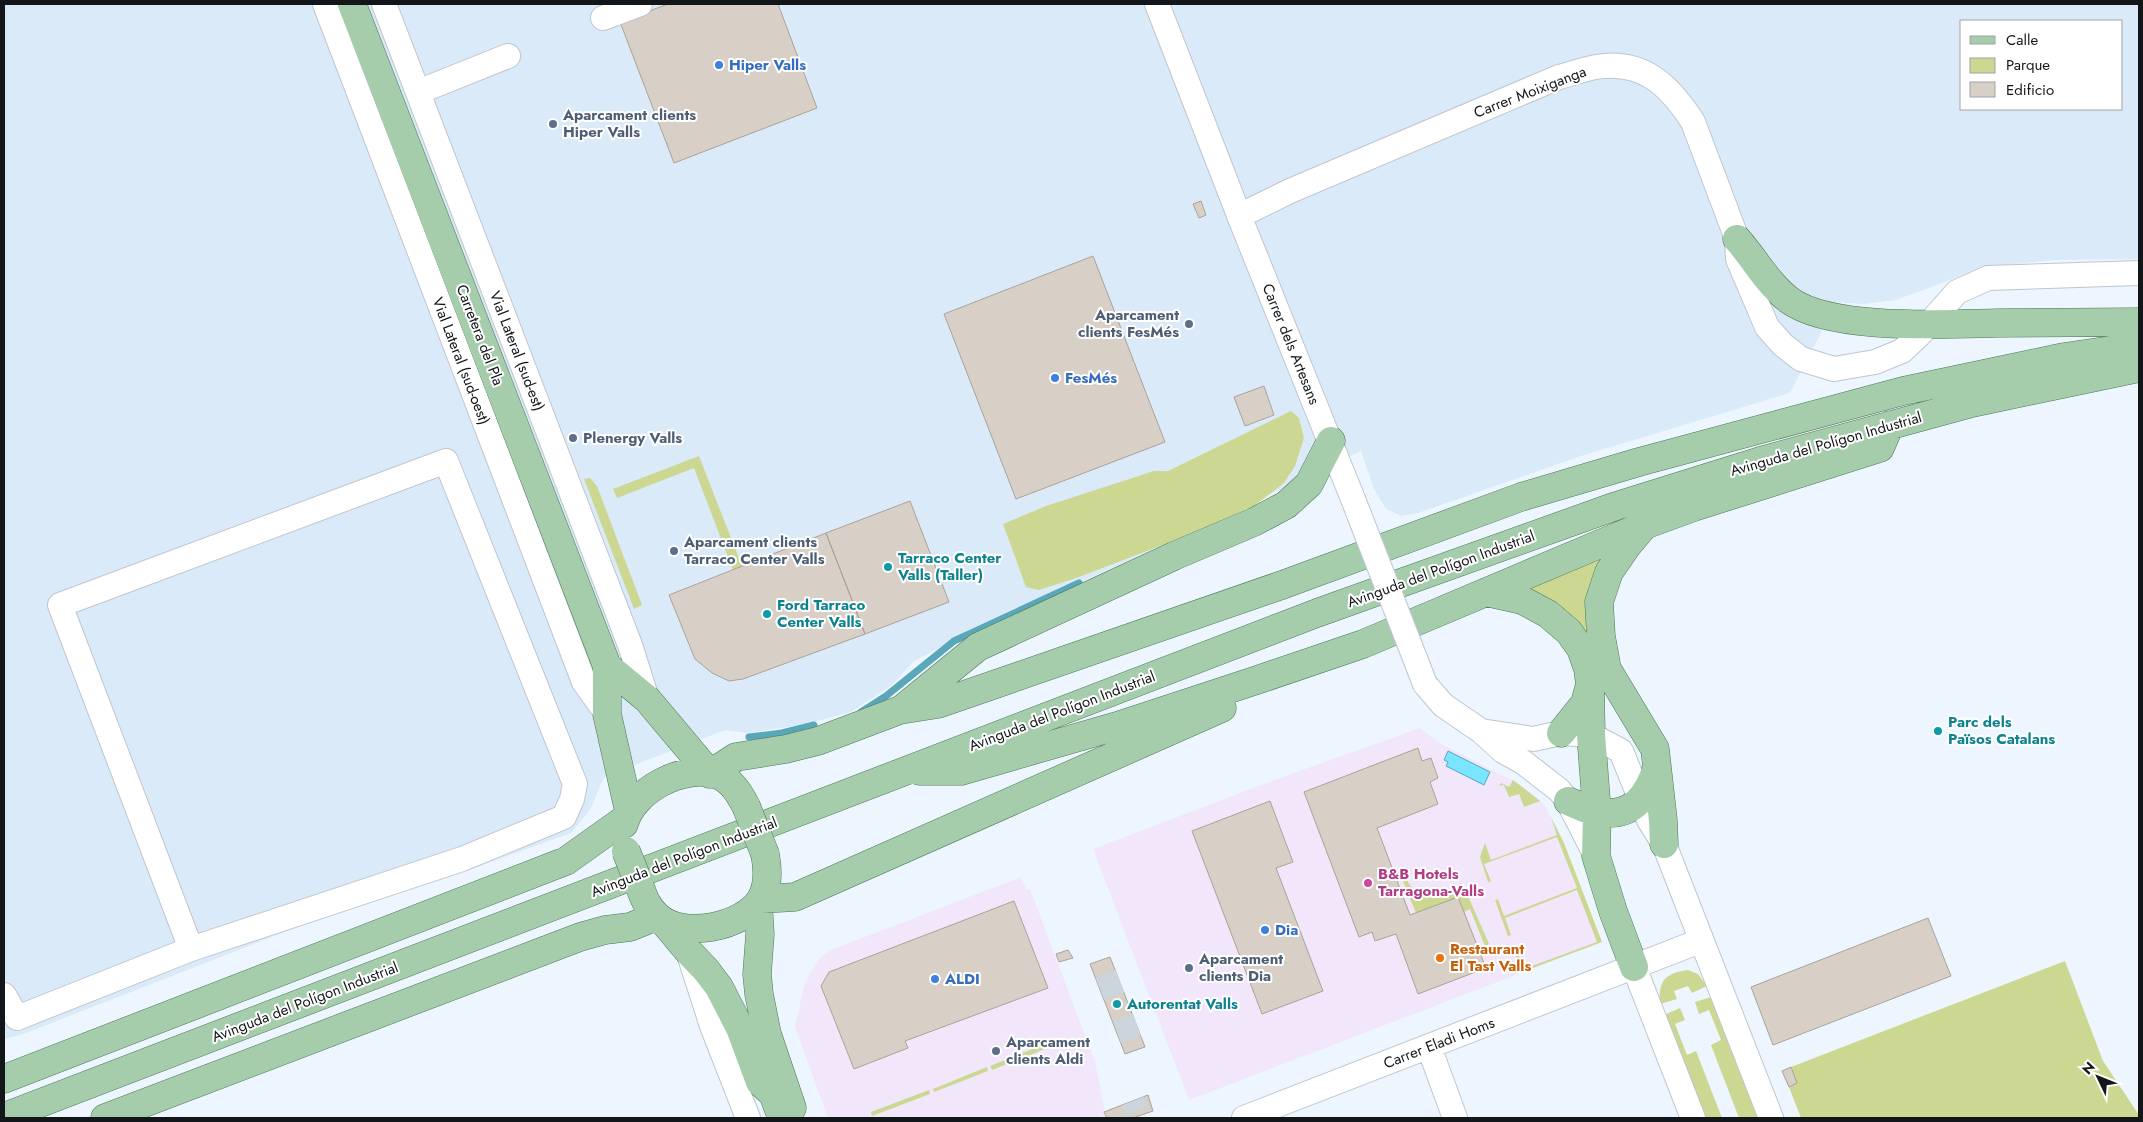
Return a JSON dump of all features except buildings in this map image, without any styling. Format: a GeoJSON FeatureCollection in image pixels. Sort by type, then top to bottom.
{"type":"FeatureCollection","features":[{"type":"Feature","properties":{"kind":"main road","name":"Carretera del Pla"},"geometry":{"type":"LineString","coordinates":[[352,4],[606,666]]}},
{"type":"Feature","properties":{"kind":"main road"},"geometry":{"type":"LineString","coordinates":[[1738,239],[1752,254],[1767,280],[1789,300],[1808,310],[1836,318],[1927,324],[2139,322]]}},
{"type":"Feature","properties":{"kind":"main road"},"geometry":{"type":"LineString","coordinates":[[710,774],[736,757],[786,749],[818,741],[900,710],[938,704],[1282,585],[1521,497],[1639,462],[1903,391],[2064,357],[2139,346]]}},
{"type":"Feature","properties":{"kind":"main road","name":"Avinguda del Polígon Industrial"},"geometry":{"type":"LineString","coordinates":[[4,1116],[1317,613],[1616,506],[1760,461],[1972,403],[2139,368]]}},
{"type":"Feature","properties":{"kind":"main road"},"geometry":{"type":"LineString","coordinates":[[902,772],[961,771],[1117,726],[1363,644],[1645,525],[1694,507],[1880,448],[1890,425]]}},
{"type":"Feature","properties":{"kind":"main road"},"geometry":{"type":"LineString","coordinates":[[900,710],[978,648],[1174,556],[1254,522],[1286,505],[1309,484],[1331,442]]}},
{"type":"Feature","properties":{"kind":"main road"},"geometry":{"type":"LineString","coordinates":[[1645,525],[1627,546],[1609,572],[1599,602],[1600,636],[1607,669],[1655,749],[1664,844]]}},
{"type":"Feature","properties":{"kind":"main road"},"geometry":{"type":"LineString","coordinates":[[1486,592],[1522,600],[1548,614],[1570,632],[1581,649],[1588,669],[1590,684],[1591,735],[1597,812],[1596,856],[1613,911],[1634,967]]}},
{"type":"Feature","properties":{"kind":"main road"},"geometry":{"type":"LineString","coordinates":[[606,666],[607,714],[627,815],[622,830],[626,852],[655,912],[719,987],[740,1028],[760,1082],[778,1097],[796,1118]]}},
{"type":"Feature","properties":{"kind":"main road"},"geometry":{"type":"LineString","coordinates":[[606,666],[647,699],[710,774]]}},
{"type":"Feature","properties":{"kind":"main road"},"geometry":{"type":"LineString","coordinates":[[759,901],[795,897],[1245,698],[1254,681]]}},
{"type":"Feature","properties":{"kind":"main road"},"geometry":{"type":"LineString","coordinates":[[1561,733],[1585,703],[1590,684]]}},
{"type":"Feature","properties":{"kind":"main road"},"geometry":{"type":"LineString","coordinates":[[1568,801],[1597,812],[1620,812],[1641,801],[1651,786],[1657,767]]}},
{"type":"Feature","properties":{"kind":"main road"},"geometry":{"type":"LineString","coordinates":[[4,1079],[566,861],[627,815],[652,788],[665,780],[687,774],[717,775],[739,792],[746,806],[765,854],[768,869],[766,887],[759,901],[746,914],[720,926],[706,928],[677,926],[655,912]]}},
{"type":"Feature","properties":{"kind":"main road"},"geometry":{"type":"LineString","coordinates":[[759,901],[760,934],[757,974],[778,1097]]}},
{"type":"Feature","properties":{"kind":"main road"},"geometry":{"type":"LineString","coordinates":[[105,1118],[580,937],[630,926],[655,912]]}},
{"type":"Feature","properties":{"kind":"street","name":"Vial Lateral (sud-oest)"},"geometry":{"type":"LineString","coordinates":[[325,4],[584,682],[607,714]]}},
{"type":"Feature","properties":{"kind":"street","name":"Vial Lateral (sud-est)"},"geometry":{"type":"LineString","coordinates":[[384,4],[626,636],[647,699]]}},
{"type":"Feature","properties":{"kind":"street"},"geometry":{"type":"LineString","coordinates":[[603,18],[640,4]]}},
{"type":"Feature","properties":{"kind":"street","name":"Carrer dels Artesans"},"geometry":{"type":"LineString","coordinates":[[1157,4],[1425,684],[1443,705],[1480,731],[1503,751],[1523,762],[1545,779],[1568,801],[1596,856]]}},
{"type":"Feature","properties":{"kind":"street"},"geometry":{"type":"LineString","coordinates":[[418,92],[508,56]]}},
{"type":"Feature","properties":{"kind":"street","name":"Carrer Moixiganga"},"geometry":{"type":"LineString","coordinates":[[1239,216],[1290,191],[1559,77],[1596,67],[1619,65],[1656,78],[1683,106],[1693,122],[1738,239],[1738,259],[1767,328],[1783,345],[1801,359],[1834,369],[1875,362],[1902,351],[1919,335],[1956,292],[1988,278],[2139,273]]}},
{"type":"Feature","properties":{"kind":"street"},"geometry":{"type":"LineString","coordinates":[[4,994],[17,1018],[191,949],[462,859],[564,817],[572,799],[575,784],[446,461],[60,605],[191,949]]}},
{"type":"Feature","properties":{"kind":"street"},"geometry":{"type":"LineString","coordinates":[[1480,731],[1532,739],[1561,733],[1591,735],[1621,751],[1641,801],[1664,844],[1700,941],[1771,1118]]}},
{"type":"Feature","properties":{"kind":"street","name":"Carrer Eladi Homs"},"geometry":{"type":"LineString","coordinates":[[1244,1118],[1700,941]]}},
{"type":"Feature","properties":{"kind":"street"},"geometry":{"type":"LineString","coordinates":[[688,951],[712,1026],[748,1118]]}},
{"type":"Feature","properties":{"kind":"street"},"geometry":{"type":"LineString","coordinates":[[1634,967],[1693,1118]]}},
{"type":"Feature","properties":{"kind":"street"},"geometry":{"type":"LineString","coordinates":[[1429,1047],[1456,1118]]}},
{"type":"Feature","properties":{"kind":"shaded area"},"geometry":{"type":"Polygon","coordinates":[[[4,4],[2139,4],[2139,259],[2053,260],[2006,265],[1969,273],[1896,300],[1863,304],[1837,302],[1790,393],[1584,455],[1418,513],[1401,516],[1386,509],[1374,489],[1361,451],[1143,554],[959,637],[913,662],[892,685],[851,712],[806,724],[748,733],[725,730],[604,777],[590,810],[571,833],[444,879],[323,917],[26,1033],[5,1039],[4,4]]]}},
{"type":"Feature","properties":{"kind":"shaded area"},"geometry":{"type":"Polygon","coordinates":[[[1420,728],[1436,741],[1519,784],[1535,796],[1546,808],[1564,843],[1602,942],[1189,1100],[1093,849],[1280,778],[1420,728]]]}},
{"type":"Feature","properties":{"kind":"shaded area"},"geometry":{"type":"Polygon","coordinates":[[[1021,877],[1026,889],[1030,889],[1095,1062],[1106,1118],[828,1118],[795,1027],[805,982],[820,958],[831,950],[1021,877]]]}},
{"type":"Feature","properties":{"kind":"green space"},"geometry":{"type":"Polygon","coordinates":[[[1291,411],[1299,418],[1304,438],[1295,466],[1284,483],[1254,506],[1186,536],[1079,577],[1039,590],[1026,587],[1003,524],[1046,506],[1154,471],[1168,471],[1291,411]]]}},
{"type":"Feature","properties":{"kind":"green space"},"geometry":{"type":"Polygon","coordinates":[[[699,456],[742,566],[733,570],[694,468],[617,498],[613,489],[699,456]]]}},
{"type":"Feature","properties":{"kind":"green space"},"geometry":{"type":"Polygon","coordinates":[[[590,478],[597,486],[642,605],[634,609],[584,479],[590,478]]]}},
{"type":"Feature","properties":{"kind":"green space"},"geometry":{"type":"Polygon","coordinates":[[[1608,551],[1587,614],[1585,634],[1524,587],[1608,551]]]}},
{"type":"Feature","properties":{"kind":"green space"},"geometry":{"type":"Polygon","coordinates":[[[1513,780],[1540,801],[1524,807],[1519,794],[1509,797],[1504,785],[1499,786],[1501,783],[1509,787],[1513,780]]]}},
{"type":"Feature","properties":{"kind":"green space"},"geometry":{"type":"Polygon","coordinates":[[[1551,817],[1564,843],[1602,942],[1522,972],[1515,954],[1518,953],[1524,969],[1597,942],[1577,890],[1505,918],[1511,935],[1508,936],[1495,900],[1498,899],[1504,916],[1577,888],[1557,837],[1484,864],[1491,881],[1488,882],[1480,857],[1485,843],[1491,860],[1557,835],[1551,817]]]}},
{"type":"Feature","properties":{"kind":"green space"},"geometry":{"type":"Polygon","coordinates":[[[1403,872],[1410,885],[1417,892],[1434,896],[1460,894],[1468,896],[1489,944],[1485,946],[1470,909],[1464,912],[1416,913],[1400,874],[1403,872]]]}},
{"type":"Feature","properties":{"kind":"green space"},"geometry":{"type":"Polygon","coordinates":[[[2065,961],[2103,1061],[2139,1115],[2139,1118],[1801,1118],[1789,1087],[1797,1083],[1791,1067],[2065,961]]]}},
{"type":"Feature","properties":{"kind":"green space"},"geometry":{"type":"Polygon","coordinates":[[[1688,970],[1698,974],[1707,986],[1692,993],[1688,986],[1674,991],[1677,999],[1660,1004],[1660,989],[1665,979],[1674,973],[1688,970]]]}},
{"type":"Feature","properties":{"kind":"green space"},"geometry":{"type":"Polygon","coordinates":[[[1711,997],[1758,1118],[1739,1118],[1711,1045],[1721,1040],[1709,1010],[1699,1014],[1695,1002],[1711,997]]]}},
{"type":"Feature","properties":{"kind":"green space"},"geometry":{"type":"Polygon","coordinates":[[[1680,1008],[1685,1020],[1675,1024],[1687,1055],[1696,1051],[1722,1118],[1704,1118],[1664,1015],[1680,1008]]]}},
{"type":"Feature","properties":{"kind":"green space"},"geometry":{"type":"Polygon","coordinates":[[[1055,1040],[1057,1044],[992,1070],[990,1066],[1055,1040]]]}},
{"type":"Feature","properties":{"kind":"green space"},"geometry":{"type":"Polygon","coordinates":[[[987,1067],[988,1071],[934,1092],[933,1089],[987,1067]]]}},
{"type":"Feature","properties":{"kind":"green space"},"geometry":{"type":"Polygon","coordinates":[[[929,1090],[930,1094],[872,1116],[871,1112],[929,1090]]]}},
{"type":"Feature","properties":{"kind":"water"},"geometry":{"type":"Polygon","coordinates":[[[1448,751],[1490,772],[1484,785],[1446,766],[1448,762],[1444,760],[1448,751]]]}},
{"type":"Feature","properties":{"kind":"waterway"},"geometry":{"type":"LineString","coordinates":[[861,712],[886,696],[954,641],[1079,583]]}},
{"type":"Feature","properties":{"kind":"waterway"},"geometry":{"type":"LineString","coordinates":[[749,737],[782,733],[814,725]]}},
{"type":"Feature","properties":{"kind":"tunnel"},"geometry":{"type":"LineString","coordinates":[[1100,989],[1120,981]]}},
{"type":"Feature","properties":{"kind":"tunnel"},"geometry":{"type":"LineString","coordinates":[[1117,1032],[1137,1025]]}},
{"type":"Feature","properties":{"kind":"tunnel"},"geometry":{"type":"LineString","coordinates":[[1133,1101],[1137,1111]]}},
{"type":"Feature","properties":{"kind":"place","name":"Hiper Valls"},"geometry":{"type":"Point","coordinates":[719,65]}},
{"type":"Feature","properties":{"kind":"place","name":"Aparcament clients Hiper Valls"},"geometry":{"type":"Point","coordinates":[553,124]}},
{"type":"Feature","properties":{"kind":"place","name":"Aparcament clients FesMés"},"geometry":{"type":"Point","coordinates":[1189,324]}},
{"type":"Feature","properties":{"kind":"place","name":"FesMés"},"geometry":{"type":"Point","coordinates":[1055,378]}},
{"type":"Feature","properties":{"kind":"place","name":"Plenergy Valls"},"geometry":{"type":"Point","coordinates":[573,438]}},
{"type":"Feature","properties":{"kind":"place","name":"Aparcament clients Tarraco Center Valls"},"geometry":{"type":"Point","coordinates":[674,551]}},
{"type":"Feature","properties":{"kind":"place","name":"Tarraco Center Valls (Taller)"},"geometry":{"type":"Point","coordinates":[888,567]}},
{"type":"Feature","properties":{"kind":"place","name":"Ford Tarraco Center Valls"},"geometry":{"type":"Point","coordinates":[767,614]}},
{"type":"Feature","properties":{"kind":"place","name":"Parc dels Països Catalans"},"geometry":{"type":"Point","coordinates":[1938,731]}},
{"type":"Feature","properties":{"kind":"place","name":"B&B Hotels Tarragona-Valls"},"geometry":{"type":"Point","coordinates":[1368,883]}},
{"type":"Feature","properties":{"kind":"place","name":"Dia"},"geometry":{"type":"Point","coordinates":[1265,930]}},
{"type":"Feature","properties":{"kind":"place","name":"Restaurant El Tast Valls"},"geometry":{"type":"Point","coordinates":[1440,958]}},
{"type":"Feature","properties":{"kind":"place","name":"Aparcament clients Dia"},"geometry":{"type":"Point","coordinates":[1189,968]}},
{"type":"Feature","properties":{"kind":"place","name":"ALDI"},"geometry":{"type":"Point","coordinates":[935,979]}},
{"type":"Feature","properties":{"kind":"place","name":"Autorentat Valls"},"geometry":{"type":"Point","coordinates":[1117,1004]}},
{"type":"Feature","properties":{"kind":"place","name":"Aparcament clients Aldi"},"geometry":{"type":"Point","coordinates":[996,1051]}}]}
